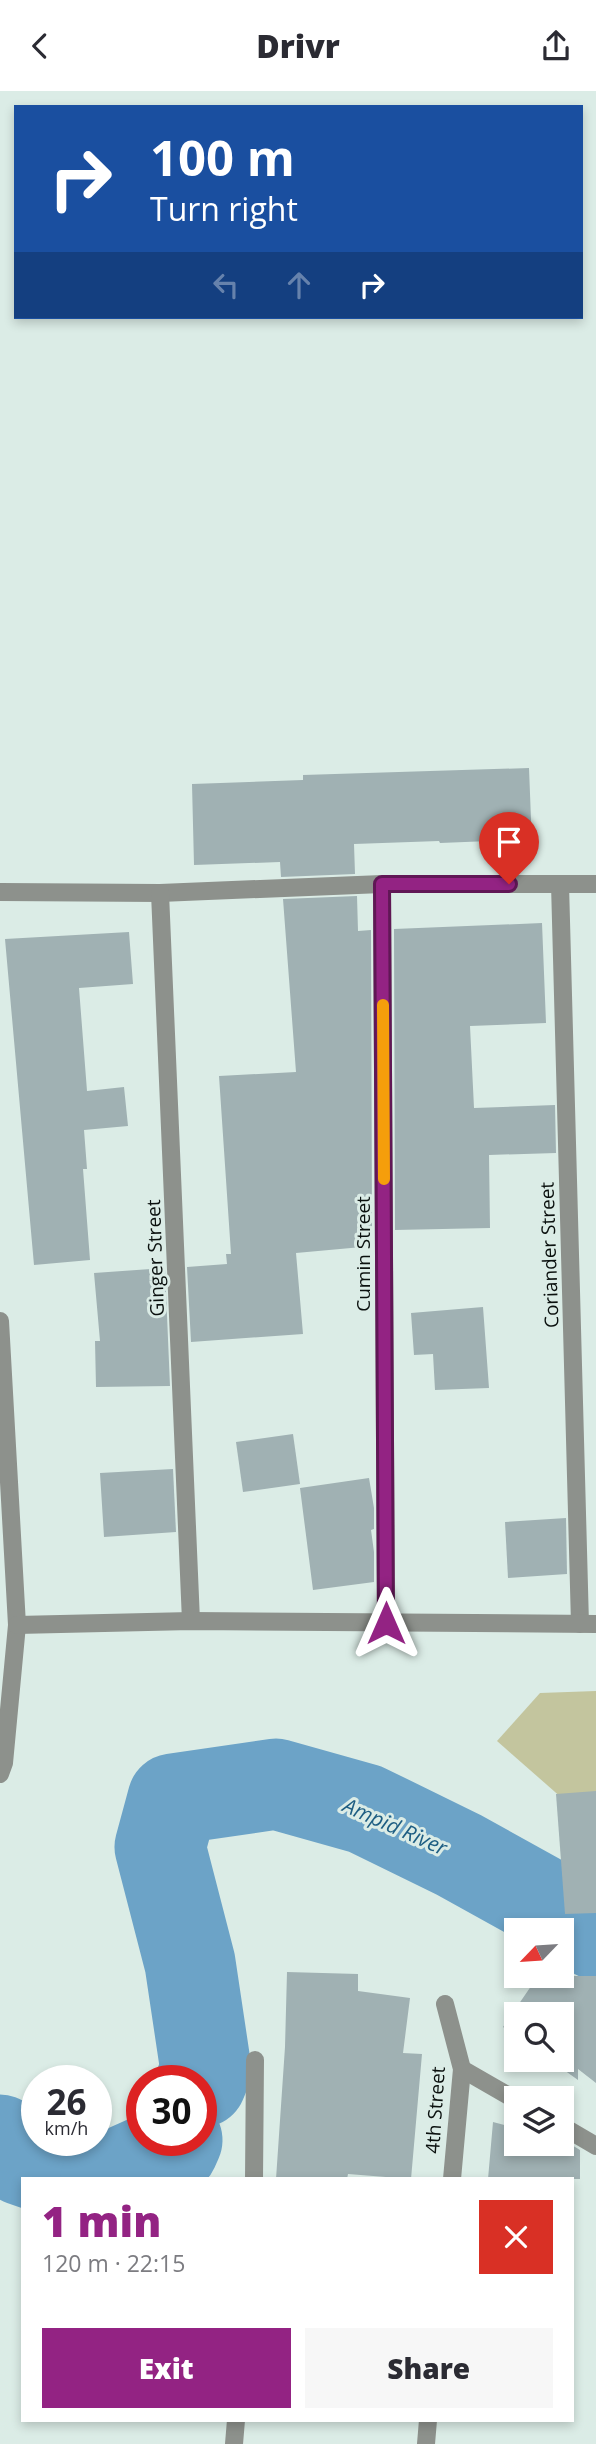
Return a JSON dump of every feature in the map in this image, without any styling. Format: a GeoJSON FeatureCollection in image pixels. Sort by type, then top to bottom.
{"type":"FeatureCollection","features":[{"type":"Feature","properties":{"kind":"street"},"geometry":{"type":"LineString","coordinates":[[0,892],[160,893],[382,884],[596,884]]}},
{"type":"Feature","properties":{"kind":"street","name":"Cumin Street"},"geometry":{"type":"LineString","coordinates":[[382,884],[386,1623]]}},
{"type":"Feature","properties":{"kind":"street","name":"Coriander Street"},"geometry":{"type":"LineString","coordinates":[[560,884],[588,1624]]}},
{"type":"Feature","properties":{"kind":"street","name":"Ginger Street"},"geometry":{"type":"LineString","coordinates":[[160,893],[191,1621]]}},
{"type":"Feature","properties":{"kind":"street"},"geometry":{"type":"LineString","coordinates":[[0,1321],[17,1625],[4,1763],[0,1774]]}},
{"type":"Feature","properties":{"kind":"street"},"geometry":{"type":"LineString","coordinates":[[17,1625],[191,1621],[588,1624]]}},
{"type":"Feature","properties":{"kind":"street","name":"4th Street"},"geometry":{"type":"LineString","coordinates":[[445,2004],[463,2069],[452,2177]]}},
{"type":"Feature","properties":{"kind":"street"},"geometry":{"type":"LineString","coordinates":[[254,2177],[255,2060]]}},
{"type":"Feature","properties":{"kind":"street"},"geometry":{"type":"LineString","coordinates":[[463,2069],[504,2093]]}},
{"type":"Feature","properties":{"kind":"street"},"geometry":{"type":"LineString","coordinates":[[574,2133],[596,2146]]}},
{"type":"Feature","properties":{"kind":"street"},"geometry":{"type":"LineString","coordinates":[[234,2444],[236,2422]]}},
{"type":"Feature","properties":{"kind":"street"},"geometry":{"type":"LineString","coordinates":[[426,2444],[428,2422]]}},
{"type":"Feature","properties":{"kind":"green space"},"geometry":{"type":"Polygon","coordinates":[[[596,1691],[596,1828],[497,1741],[540,1693],[596,1691]]]}},
{"type":"Feature","properties":{"kind":"building"},"geometry":{"type":"Polygon","coordinates":[[[529,768],[532,845],[490,846],[490,841],[354,844],[355,874],[281,877],[280,862],[194,865],[192,784],[303,780],[303,775],[529,768]]]}},
{"type":"Feature","properties":{"kind":"building"},"geometry":{"type":"Polygon","coordinates":[[[357,896],[358,931],[371,930],[372,1230],[361,1230],[362,1247],[296,1253],[303,1334],[191,1342],[187,1267],[227,1264],[226,1254],[231,1254],[219,1076],[296,1072],[283,899],[357,896]]]}},
{"type":"Feature","properties":{"kind":"building"},"geometry":{"type":"Polygon","coordinates":[[[542,923],[546,1023],[470,1026],[474,1108],[555,1105],[556,1153],[489,1155],[490,1228],[395,1230],[394,929],[542,923]]]}},
{"type":"Feature","properties":{"kind":"building"},"geometry":{"type":"Polygon","coordinates":[[[129,932],[133,984],[79,988],[87,1091],[124,1087],[128,1126],[84,1130],[87,1169],[83,1169],[90,1260],[34,1265],[5,939],[129,932]]]}},
{"type":"Feature","properties":{"kind":"building"},"geometry":{"type":"Polygon","coordinates":[[[165,1268],[170,1386],[96,1387],[95,1341],[100,1341],[94,1273],[165,1268]]]}},
{"type":"Feature","properties":{"kind":"building"},"geometry":{"type":"Polygon","coordinates":[[[483,1307],[489,1388],[435,1390],[433,1354],[414,1355],[411,1313],[483,1307]]]}},
{"type":"Feature","properties":{"kind":"building"},"geometry":{"type":"Polygon","coordinates":[[[293,1434],[300,1484],[243,1492],[236,1442],[293,1434]]]}},
{"type":"Feature","properties":{"kind":"building"},"geometry":{"type":"Polygon","coordinates":[[[173,1469],[176,1532],[104,1537],[100,1473],[173,1469]]]}},
{"type":"Feature","properties":{"kind":"building"},"geometry":{"type":"Polygon","coordinates":[[[369,1478],[374,1508],[374,1529],[371,1530],[374,1582],[313,1590],[300,1488],[369,1478]]]}},
{"type":"Feature","properties":{"kind":"building"},"geometry":{"type":"Polygon","coordinates":[[[566,1518],[567,1574],[508,1578],[505,1522],[566,1518]]]}},
{"type":"Feature","properties":{"kind":"building"},"geometry":{"type":"Polygon","coordinates":[[[596,1791],[596,1913],[565,1914],[556,1794],[596,1791]]]}},
{"type":"Feature","properties":{"kind":"building"},"geometry":{"type":"Polygon","coordinates":[[[287,1972],[358,1974],[358,1991],[410,1998],[403,2053],[422,2054],[411,2177],[348,2174],[347,2177],[276,2177],[287,1972]]]}},
{"type":"Feature","properties":{"kind":"building"},"geometry":{"type":"Polygon","coordinates":[[[574,1976],[596,1976],[596,2083],[578,2069],[578,2080],[567,2072],[574,2072],[574,2002],[520,2002],[530,1988],[574,1988],[574,1976]]]}},
{"type":"Feature","properties":{"kind":"building"},"geometry":{"type":"Polygon","coordinates":[[[493,2122],[504,2125],[504,2156],[574,2156],[574,2146],[580,2150],[580,2179],[488,2177],[493,2122]]]}},
{"type":"Feature","properties":{"kind":"waterway","name":"Ampid River"},"geometry":{"type":"LineString","coordinates":[[205,2065],[190,1963],[160,1847],[173,1799],[276,1784],[365,1809],[459,1855],[569,1916],[596,1934]]}},
{"type":"Feature","properties":{"kind":"waterway","name":"Ampid River"},"geometry":{"type":"LineString","coordinates":[[0,2140],[22,2160],[71,2177]]}},
{"type":"Feature","properties":{"kind":"waterway","name":"Ampid River"},"geometry":{"type":"LineString","coordinates":[[110,2177],[157,2156]]}},
{"type":"Feature","properties":{"kind":"slow traffic"},"geometry":{"type":"LineString","coordinates":[[383,1005],[384,1179]]}},
{"type":"Feature","properties":{"kind":"route"},"geometry":{"type":"LineString","coordinates":[[386,1623],[382,884],[509,884]]}}]}
